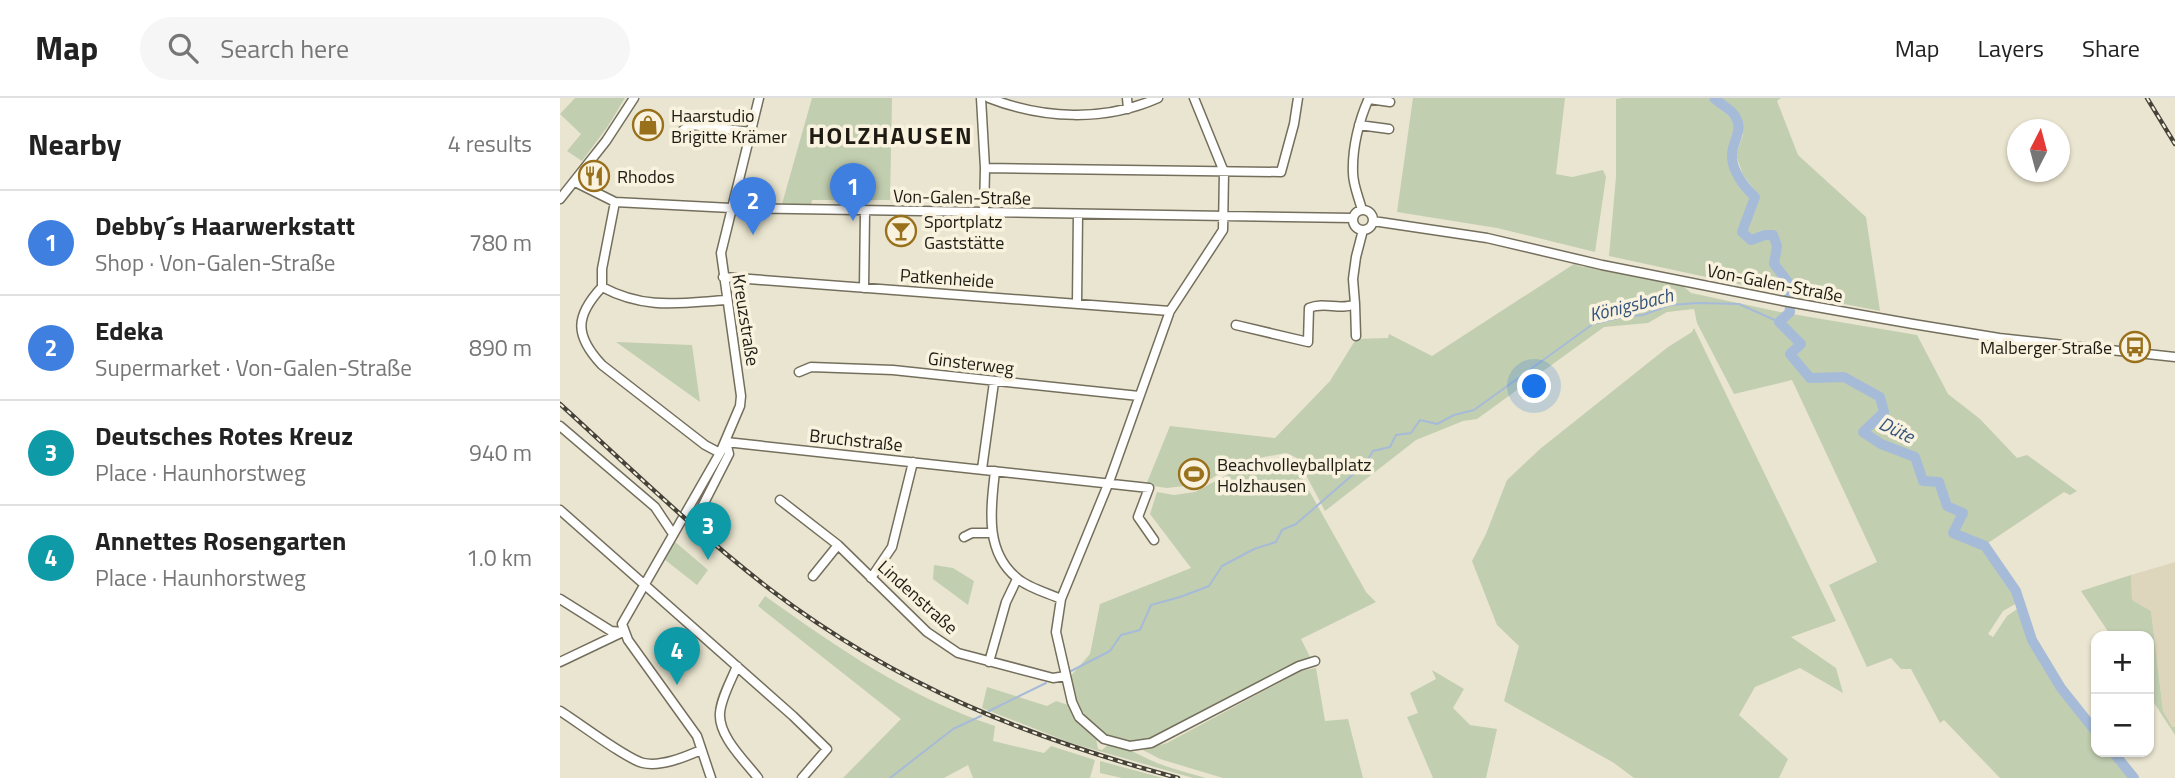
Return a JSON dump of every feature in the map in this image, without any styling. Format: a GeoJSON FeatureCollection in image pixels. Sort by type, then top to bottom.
{"type":"FeatureCollection","features":[{"type":"Feature","properties":{"kind":"street"},"geometry":{"type":"LineString","coordinates":[[560,199],[606,141],[634,98]]}},
{"type":"Feature","properties":{"kind":"street","name":"Kreuzstraße"},"geometry":{"type":"LineString","coordinates":[[623,632],[622,624],[726,442],[740,406],[741,396],[721,253],[759,98]]}},
{"type":"Feature","properties":{"kind":"street"},"geometry":{"type":"LineString","coordinates":[[981,98],[985,168],[984,213]]}},
{"type":"Feature","properties":{"kind":"street"},"geometry":{"type":"LineString","coordinates":[[989,98],[1018,109],[1055,116],[1128,109],[1158,98]]}},
{"type":"Feature","properties":{"kind":"street"},"geometry":{"type":"LineString","coordinates":[[1127,98],[1128,109]]}},
{"type":"Feature","properties":{"kind":"street"},"geometry":{"type":"LineString","coordinates":[[1194,98],[1224,172],[1223,230],[1170,311],[1109,482],[1061,599],[1056,632],[1072,702],[1079,717],[1104,739],[1130,746],[1139,746],[1169,734],[1315,660]]}},
{"type":"Feature","properties":{"kind":"street"},"geometry":{"type":"LineString","coordinates":[[985,168],[1281,172],[1298,98]]}},
{"type":"Feature","properties":{"kind":"street"},"geometry":{"type":"LineString","coordinates":[[1362,210],[1353,172],[1362,112],[1369,99],[1390,102]]}},
{"type":"Feature","properties":{"kind":"street"},"geometry":{"type":"LineString","coordinates":[[683,130],[692,125],[751,132]]}},
{"type":"Feature","properties":{"kind":"street"},"geometry":{"type":"LineString","coordinates":[[1359,125],[1389,129]]}},
{"type":"Feature","properties":{"kind":"street","name":"Von-Galen-Straße"},"geometry":{"type":"LineString","coordinates":[[575,182],[615,202],[732,208],[1353,218]]}},
{"type":"Feature","properties":{"kind":"street"},"geometry":{"type":"LineString","coordinates":[[615,202],[602,270],[602,286],[587,303],[582,321],[588,350],[602,365],[705,445],[720,453]]}},
{"type":"Feature","properties":{"kind":"street"},"geometry":{"type":"LineString","coordinates":[[1362,210],[1353,218],[1354,224],[1363,230]]}},
{"type":"Feature","properties":{"kind":"street"},"geometry":{"type":"LineString","coordinates":[[1362,210],[1371,214],[1373,220],[1368,229],[1363,230]]}},
{"type":"Feature","properties":{"kind":"street"},"geometry":{"type":"LineString","coordinates":[[864,288],[865,212]]}},
{"type":"Feature","properties":{"kind":"street"},"geometry":{"type":"LineString","coordinates":[[1077,303],[1078,214]]}},
{"type":"Feature","properties":{"kind":"street","name":"Von-Galen-Straße"},"geometry":{"type":"LineString","coordinates":[[1373,220],[1487,238],[1783,302],[1998,338],[2175,357]]}},
{"type":"Feature","properties":{"kind":"street"},"geometry":{"type":"LineString","coordinates":[[1356,336],[1353,279],[1363,230]]}},
{"type":"Feature","properties":{"kind":"street","name":"Patkenheide"},"geometry":{"type":"LineString","coordinates":[[723,277],[1170,311]]}},
{"type":"Feature","properties":{"kind":"street"},"geometry":{"type":"LineString","coordinates":[[602,286],[622,298],[648,302],[672,304],[726,300]]}},
{"type":"Feature","properties":{"kind":"street"},"geometry":{"type":"LineString","coordinates":[[1236,326],[1308,342],[1309,308],[1318,304],[1348,307],[1355,304]]}},
{"type":"Feature","properties":{"kind":"street","name":"Ginsterweg"},"geometry":{"type":"LineString","coordinates":[[799,372],[811,367],[893,370],[1139,396]]}},
{"type":"Feature","properties":{"kind":"street"},"geometry":{"type":"LineString","coordinates":[[982,469],[994,382]]}},
{"type":"Feature","properties":{"kind":"street"},"geometry":{"type":"LineString","coordinates":[[560,426],[654,507],[673,534]]}},
{"type":"Feature","properties":{"kind":"street"},"geometry":{"type":"LineString","coordinates":[[702,507],[729,454],[726,442]]}},
{"type":"Feature","properties":{"kind":"street","name":"Bruchstraße"},"geometry":{"type":"LineString","coordinates":[[726,442],[1149,488],[1138,517],[1154,540]]}},
{"type":"Feature","properties":{"kind":"street"},"geometry":{"type":"LineString","coordinates":[[872,578],[892,547],[913,462]]}},
{"type":"Feature","properties":{"kind":"street"},"geometry":{"type":"LineString","coordinates":[[995,471],[990,510],[991,533],[1001,560],[1017,579],[1061,599]]}},
{"type":"Feature","properties":{"kind":"street","name":"Lindenstraße"},"geometry":{"type":"LineString","coordinates":[[779,500],[838,545],[927,632],[958,653],[1053,678],[1066,676]]}},
{"type":"Feature","properties":{"kind":"street"},"geometry":{"type":"LineString","coordinates":[[560,510],[827,749],[802,778]]}},
{"type":"Feature","properties":{"kind":"street"},"geometry":{"type":"LineString","coordinates":[[964,537],[972,533],[991,533]]}},
{"type":"Feature","properties":{"kind":"street"},"geometry":{"type":"LineString","coordinates":[[813,576],[838,545]]}},
{"type":"Feature","properties":{"kind":"street"},"geometry":{"type":"LineString","coordinates":[[989,662],[1006,602],[1017,579]]}},
{"type":"Feature","properties":{"kind":"street"},"geometry":{"type":"LineString","coordinates":[[560,599],[611,631],[623,632],[697,736],[711,778]]}},
{"type":"Feature","properties":{"kind":"street"},"geometry":{"type":"LineString","coordinates":[[560,662],[623,632]]}},
{"type":"Feature","properties":{"kind":"street"},"geometry":{"type":"LineString","coordinates":[[737,666],[720,713],[722,727],[758,778]]}},
{"type":"Feature","properties":{"kind":"street"},"geometry":{"type":"LineString","coordinates":[[560,710],[630,757],[645,763],[684,757],[701,750]]}},
{"type":"Feature","properties":{"kind":"shaded area"},"geometry":{"type":"Polygon","coordinates":[[[2175,562],[2175,727],[2172,728],[2163,711],[2151,611],[2132,600],[2131,575],[2175,562]]]}},
{"type":"Feature","properties":{"kind":"green space"},"geometry":{"type":"Polygon","coordinates":[[[575,98],[625,98],[582,161],[567,151],[581,134],[560,114],[575,98]]]}},
{"type":"Feature","properties":{"kind":"green space"},"geometry":{"type":"Polygon","coordinates":[[[812,98],[892,98],[890,200],[812,200],[811,205],[782,204],[812,98]]]}},
{"type":"Feature","properties":{"kind":"green space"},"geometry":{"type":"Polygon","coordinates":[[[1413,98],[1565,98],[1556,174],[1572,177],[1603,170],[1606,177],[1595,252],[1497,228],[1397,212],[1413,98]]]}},
{"type":"Feature","properties":{"kind":"green space"},"geometry":{"type":"Polygon","coordinates":[[[1708,98],[1732,120],[1736,129],[1729,152],[1731,168],[1739,185],[1751,199],[1738,232],[1750,244],[1766,237],[1771,238],[1774,246],[1771,265],[1786,283],[1785,294],[1609,256],[1616,177],[1616,99],[1708,98]]]}},
{"type":"Feature","properties":{"kind":"green space"},"geometry":{"type":"Polygon","coordinates":[[[1719,98],[1781,98],[1777,101],[1798,155],[1866,217],[1880,311],[1793,294],[1792,280],[1777,263],[1781,245],[1775,232],[1764,230],[1751,236],[1746,232],[1759,196],[1743,175],[1736,155],[1743,135],[1739,114],[1719,98]]]}},
{"type":"Feature","properties":{"kind":"green space"},"geometry":{"type":"Polygon","coordinates":[[[1574,264],[1682,285],[1691,293],[1780,312],[1917,335],[1948,394],[1980,419],[2017,458],[2027,455],[2077,491],[2070,495],[2064,492],[1988,543],[2020,593],[2015,594],[2017,603],[2003,611],[1988,634],[1993,637],[2007,616],[2020,607],[2030,641],[2059,690],[2091,730],[2091,757],[2113,757],[2131,778],[2000,778],[1944,720],[1940,723],[1911,669],[1901,669],[1891,658],[1867,667],[1829,585],[1877,562],[1792,380],[1734,394],[1697,323],[1694,309],[1667,312],[1648,323],[1604,327],[1477,419],[1463,421],[1416,440],[1325,511],[1297,458],[1286,453],[1236,462],[1211,479],[1193,485],[1167,488],[1146,485],[1170,426],[1275,438],[1330,381],[1356,339],[1388,338],[1389,334],[1432,356],[1574,264]]]}},
{"type":"Feature","properties":{"kind":"green space"},"geometry":{"type":"Polygon","coordinates":[[[1694,328],[1836,621],[1791,637],[1836,668],[1843,693],[1800,668],[1755,687],[1739,715],[1788,759],[1779,778],[1634,778],[1614,763],[1504,701],[1519,646],[1497,625],[1472,561],[1486,534],[1507,480],[1540,449],[1694,328]]]}},
{"type":"Feature","properties":{"kind":"green space"},"geometry":{"type":"Polygon","coordinates":[[[616,342],[692,345],[700,402],[616,342]]]}},
{"type":"Feature","properties":{"kind":"green space"},"geometry":{"type":"Polygon","coordinates":[[[1285,458],[1293,462],[1366,592],[1376,602],[1301,639],[1311,659],[1150,740],[1125,740],[1101,731],[1085,716],[1069,678],[1090,654],[1100,604],[1191,568],[1150,514],[1157,492],[1174,495],[1195,492],[1240,468],[1285,458]]]}},
{"type":"Feature","properties":{"kind":"green space"},"geometry":{"type":"Polygon","coordinates":[[[674,541],[708,570],[697,585],[664,559],[674,541]]]}},
{"type":"Feature","properties":{"kind":"green space"},"geometry":{"type":"Polygon","coordinates":[[[934,565],[953,568],[974,581],[968,605],[933,579],[934,565]]]}},
{"type":"Feature","properties":{"kind":"green space"},"geometry":{"type":"Polygon","coordinates":[[[2131,575],[2132,600],[2151,611],[2153,631],[2108,631],[2081,591],[2131,575]]]}},
{"type":"Feature","properties":{"kind":"green space"},"geometry":{"type":"Polygon","coordinates":[[[765,596],[847,653],[904,686],[964,715],[995,726],[993,741],[1044,753],[1051,746],[1095,760],[1090,778],[973,778],[968,765],[944,778],[843,778],[901,719],[758,606],[765,596]]]}},
{"type":"Feature","properties":{"kind":"green space"},"geometry":{"type":"Polygon","coordinates":[[[2154,636],[2163,711],[2172,727],[2175,727],[2175,735],[2154,703],[2154,636]]]}},
{"type":"Feature","properties":{"kind":"green space"},"geometry":{"type":"Polygon","coordinates":[[[1316,668],[1325,721],[1348,719],[1363,778],[1223,778],[1160,759],[1143,750],[1167,743],[1301,671],[1316,668]]]}},
{"type":"Feature","properties":{"kind":"green space"},"geometry":{"type":"Polygon","coordinates":[[[1432,670],[1464,689],[1453,708],[1470,725],[1497,729],[1486,778],[1433,778],[1407,717],[1418,713],[1410,693],[1436,679],[1432,670]]]}},
{"type":"Feature","properties":{"kind":"green space"},"geometry":{"type":"Polygon","coordinates":[[[987,687],[1047,706],[1056,701],[1068,705],[1079,724],[1096,738],[1098,749],[1102,750],[1110,743],[1157,763],[1206,778],[1193,778],[1071,743],[982,708],[987,687]]]}},
{"type":"Feature","properties":{"kind":"green space"},"geometry":{"type":"Polygon","coordinates":[[[1100,761],[1163,778],[1122,778],[1100,773],[1100,761]]]}},
{"type":"Feature","properties":{"kind":"waterway","name":"Düte"},"geometry":{"type":"LineString","coordinates":[[1714,98],[1735,116],[1738,130],[1732,160],[1736,172],[1755,197],[1742,232],[1751,240],[1773,235],[1777,246],[1774,264],[1788,282],[1790,312],[1779,322],[1801,344],[1790,354],[1810,378],[1844,377],[1880,397],[1884,412],[1863,432],[1881,444],[1915,457],[1923,481],[1939,482],[1947,506],[1963,513],[1953,533],[1985,546],[2016,591],[2032,640],[2061,688],[2091,726]]}},
{"type":"Feature","properties":{"kind":"waterway","name":"Königsbach"},"geometry":{"type":"LineString","coordinates":[[1071,671],[1110,651],[1121,635],[1140,630],[1151,605],[1209,586],[1222,566],[1254,549],[1276,542],[1282,530],[1296,524],[1365,464],[1373,451],[1390,447],[1396,435],[1411,433],[1420,420],[1437,424],[1454,415],[1474,410],[1593,324],[1643,315],[1670,305],[1698,303],[1739,304],[1779,322]]}},
{"type":"Feature","properties":{"kind":"waterway","name":"Königsbach"},"geometry":{"type":"LineString","coordinates":[[989,711],[1046,683]]}},
{"type":"Feature","properties":{"kind":"waterway","name":"Königsbach"},"geometry":{"type":"LineString","coordinates":[[890,778],[953,729],[981,716]]}},
{"type":"Feature","properties":{"kind":"waterway","name":"Düte"},"geometry":{"type":"LineString","coordinates":[[2117,757],[2134,778]]}},
{"type":"Feature","properties":{"kind":"railway"},"geometry":{"type":"LineString","coordinates":[[2147,98],[2175,144]]}},
{"type":"Feature","properties":{"kind":"railway"},"geometry":{"type":"LineString","coordinates":[[560,404],[717,546],[771,590],[867,654],[965,705],[1016,726],[1068,745],[1178,778]]}},
{"type":"Feature","properties":{"kind":"place","name":"Haarstudio Brigitte Krämer"},"geometry":{"type":"Point","coordinates":[648,125]}},
{"type":"Feature","properties":{"kind":"place","name":"Rhodos"},"geometry":{"type":"Point","coordinates":[594,176]}},
{"type":"Feature","properties":{"kind":"place","name":"Debby´s Haarwerkstatt"},"geometry":{"type":"Point","coordinates":[853,221]}},
{"type":"Feature","properties":{"kind":"place","name":"Sportplatz Gaststätte"},"geometry":{"type":"Point","coordinates":[901,231]}},
{"type":"Feature","properties":{"kind":"place","name":"Edeka"},"geometry":{"type":"Point","coordinates":[753,235]}},
{"type":"Feature","properties":{"kind":"place","name":"Malberger Straße"},"geometry":{"type":"Point","coordinates":[2135,347]}},
{"type":"Feature","properties":{"kind":"place","name":"Beachvolleyballplatz Holzhausen"},"geometry":{"type":"Point","coordinates":[1194,474]}},
{"type":"Feature","properties":{"kind":"place","name":"Deutsches Rotes Kreuz"},"geometry":{"type":"Point","coordinates":[708,560]}},
{"type":"Feature","properties":{"kind":"place","name":"Annettes Rosengarten"},"geometry":{"type":"Point","coordinates":[677,685]}},
{"type":"Feature","properties":{"kind":"district","name":"HOLZHAUSEN"},"geometry":{"type":"Point","coordinates":[891,135]}}]}
